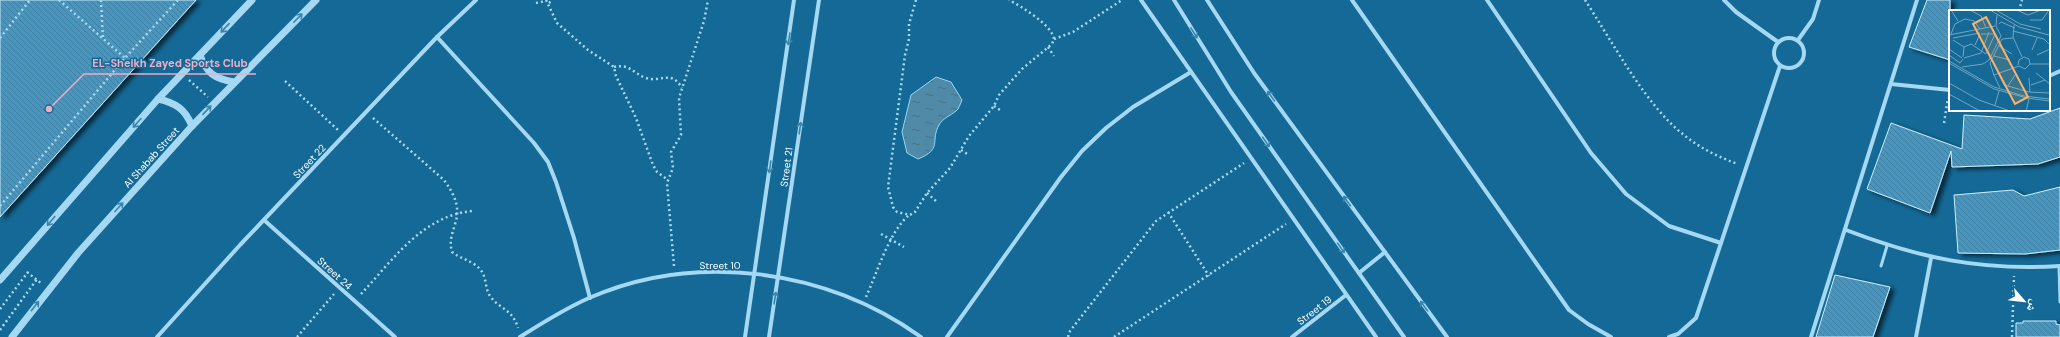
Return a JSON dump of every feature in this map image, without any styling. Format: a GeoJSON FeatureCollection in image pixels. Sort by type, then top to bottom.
{"type":"FeatureCollection","features":[{"type":"Feature","properties":{"kind":"street"},"geometry":{"type":"LineString","coordinates":[[0,280],[158,99],[252,0]]}},
{"type":"Feature","properties":{"kind":"street","name":"Al Shabab Street"},"geometry":{"type":"LineString","coordinates":[[12,337],[78,253],[192,126],[316,0]]}},
{"type":"Feature","properties":{"kind":"street","name":"Street 22"},"geometry":{"type":"LineString","coordinates":[[157,337],[264,220],[366,112],[437,37],[476,0]]}},
{"type":"Feature","properties":{"kind":"street","name":"Street 21"},"geometry":{"type":"LineString","coordinates":[[745,337],[794,0]]}},
{"type":"Feature","properties":{"kind":"street","name":"Street 21"},"geometry":{"type":"LineString","coordinates":[[769,337],[819,0]]}},
{"type":"Feature","properties":{"kind":"street"},"geometry":{"type":"LineString","coordinates":[[1141,0],[1376,337]]}},
{"type":"Feature","properties":{"kind":"street"},"geometry":{"type":"LineString","coordinates":[[1174,0],[1231,92],[1404,337]]}},
{"type":"Feature","properties":{"kind":"street"},"geometry":{"type":"LineString","coordinates":[[1207,0],[1254,73],[1447,337]]}},
{"type":"Feature","properties":{"kind":"street"},"geometry":{"type":"LineString","coordinates":[[1352,0],[1569,310],[1588,324],[1611,337]]}},
{"type":"Feature","properties":{"kind":"street"},"geometry":{"type":"LineString","coordinates":[[1486,0],[1592,153],[1626,194],[1669,226],[1721,243]]}},
{"type":"Feature","properties":{"kind":"street"},"geometry":{"type":"LineString","coordinates":[[1724,0],[1736,12],[1778,42]]}},
{"type":"Feature","properties":{"kind":"street"},"geometry":{"type":"LineString","coordinates":[[1798,40],[1813,19],[1819,0]]}},
{"type":"Feature","properties":{"kind":"street"},"geometry":{"type":"LineString","coordinates":[[1811,337],[1846,230],[1916,0]]}},
{"type":"Feature","properties":{"kind":"street"},"geometry":{"type":"LineString","coordinates":[[437,37],[534,143],[548,162],[574,238],[590,298]]}},
{"type":"Feature","properties":{"kind":"street"},"geometry":{"type":"LineString","coordinates":[[1784,38],[1798,40],[1803,46],[1804,55],[1801,62],[1795,67],[1787,69],[1780,66],[1774,59],[1773,50],[1778,42],[1784,38]]}},
{"type":"Feature","properties":{"kind":"street"},"geometry":{"type":"LineString","coordinates":[[200,55],[208,73],[221,80],[234,82]]}},
{"type":"Feature","properties":{"kind":"street"},"geometry":{"type":"LineString","coordinates":[[1669,337],[1678,334],[1696,318],[1780,66]]}},
{"type":"Feature","properties":{"kind":"street"},"geometry":{"type":"LineString","coordinates":[[947,337],[1061,177],[1082,151],[1106,128],[1133,107],[1191,72]]}},
{"type":"Feature","properties":{"kind":"street"},"geometry":{"type":"LineString","coordinates":[[2050,76],[2060,72]]}},
{"type":"Feature","properties":{"kind":"street"},"geometry":{"type":"LineString","coordinates":[[1891,84],[1949,90]]}},
{"type":"Feature","properties":{"kind":"street"},"geometry":{"type":"LineString","coordinates":[[158,99],[179,106],[185,112],[192,126]]}},
{"type":"Feature","properties":{"kind":"street","name":"Street 24"},"geometry":{"type":"LineString","coordinates":[[264,220],[395,337]]}},
{"type":"Feature","properties":{"kind":"street"},"geometry":{"type":"LineString","coordinates":[[1846,230],[1888,246],[1930,258],[1974,265],[2014,268],[2060,266]]}},
{"type":"Feature","properties":{"kind":"street"},"geometry":{"type":"LineString","coordinates":[[1359,273],[1385,252]]}},
{"type":"Feature","properties":{"kind":"street"},"geometry":{"type":"LineString","coordinates":[[1916,337],[1930,258]]}},
{"type":"Feature","properties":{"kind":"street","name":"Street 10"},"geometry":{"type":"LineString","coordinates":[[520,337],[553,316],[590,298],[632,283],[675,275],[715,272],[754,273],[778,276],[822,287],[863,303],[902,324],[921,337]]}},
{"type":"Feature","properties":{"kind":"street","name":"Street 19"},"geometry":{"type":"LineString","coordinates":[[1292,337],[1346,295]]}},
{"type":"Feature","properties":{"kind":"lane"},"geometry":{"type":"LineString","coordinates":[[1881,266],[1888,246]]}},
{"type":"Feature","properties":{"kind":"lane"},"geometry":{"type":"LineString","coordinates":[[2060,266],[2060,302]]}},
{"type":"Feature","properties":{"kind":"path"},"geometry":{"type":"LineString","coordinates":[[0,38],[30,0]]}},
{"type":"Feature","properties":{"kind":"path"},"geometry":{"type":"LineString","coordinates":[[59,0],[125,58]]}},
{"type":"Feature","properties":{"kind":"path"},"geometry":{"type":"LineString","coordinates":[[102,0],[104,39]]}},
{"type":"Feature","properties":{"kind":"path"},"geometry":{"type":"LineString","coordinates":[[0,206],[125,58],[178,0]]}},
{"type":"Feature","properties":{"kind":"path"},"geometry":{"type":"LineString","coordinates":[[536,3],[546,0],[549,3],[550,9],[557,23],[588,50],[614,67],[625,66],[646,78],[670,78],[676,81],[682,89]]}},
{"type":"Feature","properties":{"kind":"path"},"geometry":{"type":"LineString","coordinates":[[549,3],[553,0]]}},
{"type":"Feature","properties":{"kind":"path"},"geometry":{"type":"LineString","coordinates":[[675,275],[667,188],[668,180],[673,168],[671,152],[681,135],[679,98],[704,21],[708,0]]}},
{"type":"Feature","properties":{"kind":"path"},"geometry":{"type":"LineString","coordinates":[[910,215],[897,212],[893,207],[888,187],[905,55],[909,39],[909,24],[916,0]]}},
{"type":"Feature","properties":{"kind":"path"},"geometry":{"type":"LineString","coordinates":[[863,303],[900,225],[915,212],[926,193],[950,168],[978,123],[994,106],[999,95],[1010,82],[1052,44],[1054,39],[1051,30],[1035,16],[1009,0]]}},
{"type":"Feature","properties":{"kind":"path"},"geometry":{"type":"LineString","coordinates":[[1054,39],[1073,32],[1122,0]]}},
{"type":"Feature","properties":{"kind":"path"},"geometry":{"type":"LineString","coordinates":[[1585,0],[1658,111],[1684,135],[1714,155],[1746,168]]}},
{"type":"Feature","properties":{"kind":"path"},"geometry":{"type":"LineString","coordinates":[[2019,10],[2022,0]]}},
{"type":"Feature","properties":{"kind":"path"},"geometry":{"type":"LineString","coordinates":[[1048,47],[1054,56]]}},
{"type":"Feature","properties":{"kind":"path"},"geometry":{"type":"LineString","coordinates":[[614,67],[616,76],[636,118],[653,165],[658,172],[668,180]]}},
{"type":"Feature","properties":{"kind":"path"},"geometry":{"type":"LineString","coordinates":[[182,74],[214,102]]}},
{"type":"Feature","properties":{"kind":"path"},"geometry":{"type":"LineString","coordinates":[[285,81],[344,136]]}},
{"type":"Feature","properties":{"kind":"path"},"geometry":{"type":"LineString","coordinates":[[1944,123],[1949,96]]}},
{"type":"Feature","properties":{"kind":"path"},"geometry":{"type":"LineString","coordinates":[[994,106],[1000,110]]}},
{"type":"Feature","properties":{"kind":"path"},"geometry":{"type":"LineString","coordinates":[[366,112],[444,180],[456,201],[458,212],[450,238],[452,252],[461,259],[473,264],[481,271],[487,281],[487,289],[491,296],[513,315],[518,330]]}},
{"type":"Feature","properties":{"kind":"path"},"geometry":{"type":"LineString","coordinates":[[961,150],[969,155]]}},
{"type":"Feature","properties":{"kind":"path"},"geometry":{"type":"LineString","coordinates":[[1068,337],[1070,331],[1148,229],[1168,212],[1251,159]]}},
{"type":"Feature","properties":{"kind":"path"},"geometry":{"type":"LineString","coordinates":[[926,193],[936,201]]}},
{"type":"Feature","properties":{"kind":"path"},"geometry":{"type":"LineString","coordinates":[[355,301],[417,234],[433,223],[458,212],[472,211]]}},
{"type":"Feature","properties":{"kind":"path"},"geometry":{"type":"LineString","coordinates":[[1168,212],[1209,276]]}},
{"type":"Feature","properties":{"kind":"path"},"geometry":{"type":"LineString","coordinates":[[1114,337],[1293,220]]}},
{"type":"Feature","properties":{"kind":"path"},"geometry":{"type":"LineString","coordinates":[[881,234],[904,247]]}},
{"type":"Feature","properties":{"kind":"path"},"geometry":{"type":"LineString","coordinates":[[15,262],[49,289]]}},
{"type":"Feature","properties":{"kind":"path"},"geometry":{"type":"LineString","coordinates":[[2012,337],[2014,268]]}},
{"type":"Feature","properties":{"kind":"path"},"geometry":{"type":"LineString","coordinates":[[0,310],[28,272]]}},
{"type":"Feature","properties":{"kind":"path"},"geometry":{"type":"LineString","coordinates":[[0,330],[37,279]]}},
{"type":"Feature","properties":{"kind":"path"},"geometry":{"type":"LineString","coordinates":[[297,337],[339,287]]}},
{"type":"Feature","properties":{"kind":"water"},"geometry":{"type":"Polygon","coordinates":[[[936,77],[951,82],[962,100],[959,108],[939,125],[931,152],[918,159],[907,153],[902,132],[911,95],[936,77]]]}},
{"type":"Feature","properties":{"kind":"building"},"geometry":{"type":"Polygon","coordinates":[[[0,0],[196,0],[0,217],[0,0]]]}},
{"type":"Feature","properties":{"kind":"building"},"geometry":{"type":"Polygon","coordinates":[[[1927,0],[1950,0],[1949,60],[1909,47],[1927,0]]]}},
{"type":"Feature","properties":{"kind":"building"},"geometry":{"type":"Polygon","coordinates":[[[2060,108],[2060,157],[2038,164],[1952,167],[1951,151],[1930,213],[1867,189],[1891,123],[1962,149],[1964,115],[2030,119],[2060,108]]]}},
{"type":"Feature","properties":{"kind":"building"},"geometry":{"type":"Polygon","coordinates":[[[2060,187],[2060,250],[2025,254],[1958,253],[1954,195],[2013,190],[2024,196],[2060,187]]]}},
{"type":"Feature","properties":{"kind":"building"},"geometry":{"type":"Polygon","coordinates":[[[1835,275],[1890,287],[1873,337],[1816,337],[1835,275]]]}},
{"type":"Feature","properties":{"kind":"building"},"geometry":{"type":"Polygon","coordinates":[[[2023,321],[2056,321],[2056,324],[2060,325],[2060,337],[2016,337],[2016,323],[2023,323],[2023,321]]]}},
{"type":"Feature","properties":{"kind":"place","name":"EL-Sheikh Zayed Sports Club"},"geometry":{"type":"Point","coordinates":[49,109]}}]}
